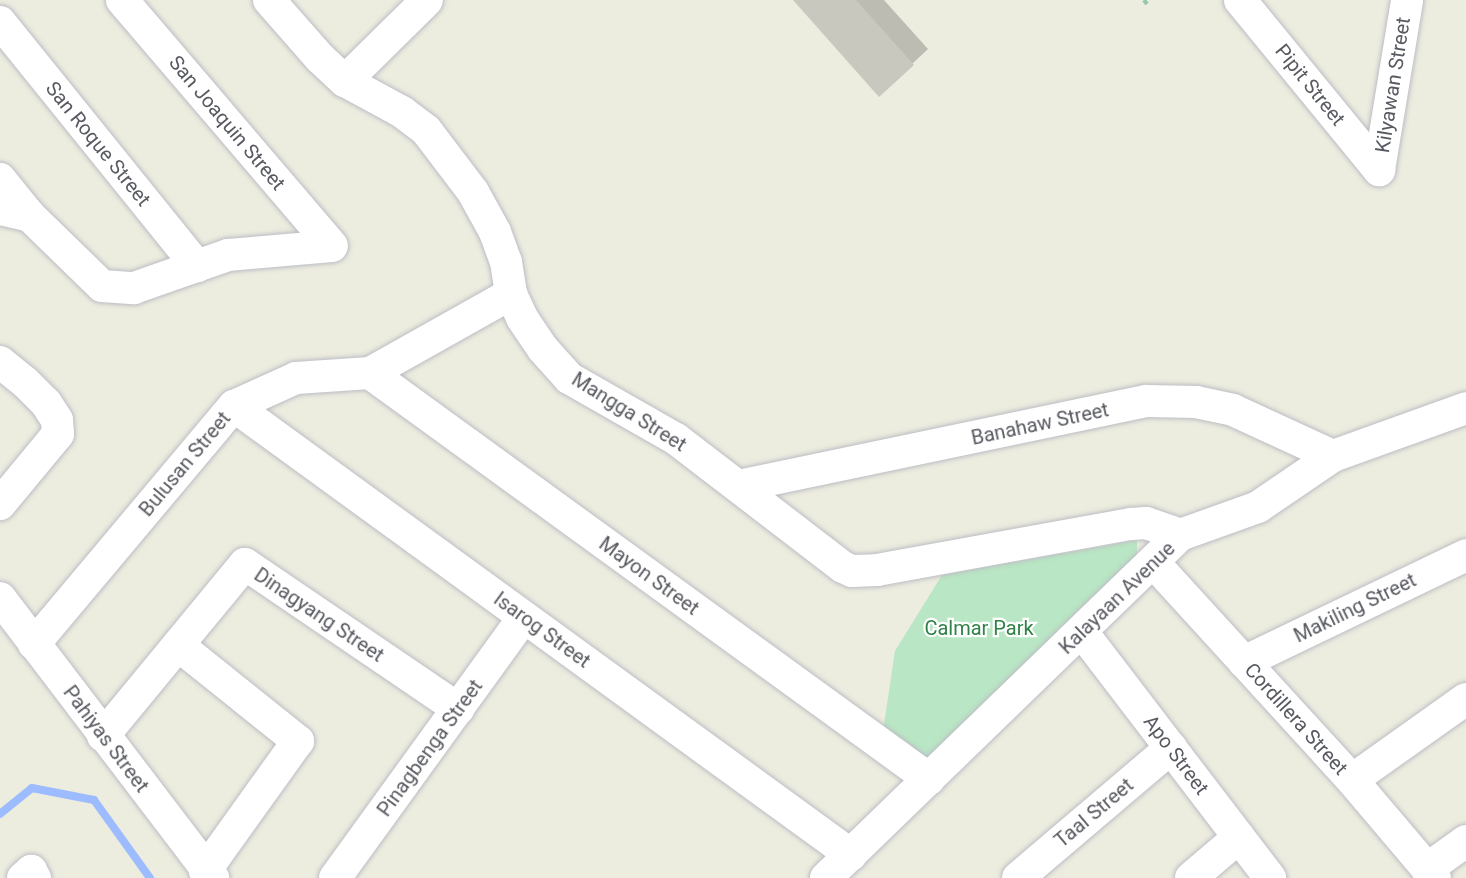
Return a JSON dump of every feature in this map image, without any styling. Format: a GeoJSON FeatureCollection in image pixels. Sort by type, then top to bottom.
{"type":"FeatureCollection","features":[{"type":"Feature","properties":{"kind":"street","name":"San Joaquin Street"},"geometry":{"type":"LineString","coordinates":[[122,0],[332,246],[228,255],[197,266]]}},
{"type":"Feature","properties":{"kind":"street"},"geometry":{"type":"LineString","coordinates":[[345,81],[427,0]]}},
{"type":"Feature","properties":{"kind":"street","name":"Pipit Street"},"geometry":{"type":"LineString","coordinates":[[1240,0],[1380,170]]}},
{"type":"Feature","properties":{"kind":"street","name":"Kilyawan Street"},"geometry":{"type":"LineString","coordinates":[[1380,170],[1405,1]]}},
{"type":"Feature","properties":{"kind":"street","name":"Mangga Street"},"geometry":{"type":"LineString","coordinates":[[280,4],[320,58],[345,81],[402,112],[426,130],[473,192],[495,232],[506,262],[511,294],[522,318],[543,349],[569,378],[676,439],[832,560],[852,571],[877,570],[1131,524],[1146,523],[1180,535]]}},
{"type":"Feature","properties":{"kind":"street","name":"San Roque Street"},"geometry":{"type":"LineString","coordinates":[[0,22],[197,266]]}},
{"type":"Feature","properties":{"kind":"street"},"geometry":{"type":"LineString","coordinates":[[0,179],[30,216],[102,286],[134,288],[197,266]]}},
{"type":"Feature","properties":{"kind":"street"},"geometry":{"type":"LineString","coordinates":[[0,210],[30,216]]}},
{"type":"Feature","properties":{"kind":"street","name":"Bulusan Street"},"geometry":{"type":"LineString","coordinates":[[34,644],[234,406],[296,378],[370,373],[511,294]]}},
{"type":"Feature","properties":{"kind":"street"},"geometry":{"type":"LineString","coordinates":[[0,362],[25,381],[46,403],[57,420],[58,434],[50,447],[0,504]]}},
{"type":"Feature","properties":{"kind":"street","name":"Mayon Street"},"geometry":{"type":"LineString","coordinates":[[370,373],[929,779]]}},
{"type":"Feature","properties":{"kind":"street","name":"Banahaw Street"},"geometry":{"type":"LineString","coordinates":[[739,486],[1147,401],[1196,402],[1233,410],[1333,456]]}},
{"type":"Feature","properties":{"kind":"street","name":"Isarog Street"},"geometry":{"type":"LineString","coordinates":[[234,406],[850,855]]}},
{"type":"Feature","properties":{"kind":"street","name":"Kalayaan Avenue"},"geometry":{"type":"LineString","coordinates":[[826,878],[1154,563],[1180,535],[1258,507],[1333,456],[1466,408]]}},
{"type":"Feature","properties":{"kind":"street","name":"Makiling Street"},"geometry":{"type":"LineString","coordinates":[[1244,662],[1466,555]]}},
{"type":"Feature","properties":{"kind":"street","name":"Cordillera Street"},"geometry":{"type":"LineString","coordinates":[[1154,563],[1352,780],[1431,873]]}},
{"type":"Feature","properties":{"kind":"street","name":"Dinagyang Street"},"geometry":{"type":"LineString","coordinates":[[103,735],[245,564],[458,709]]}},
{"type":"Feature","properties":{"kind":"street","name":"Pahiyas Street"},"geometry":{"type":"LineString","coordinates":[[0,598],[209,875]]}},
{"type":"Feature","properties":{"kind":"street","name":"Pinagbenga Street"},"geometry":{"type":"LineString","coordinates":[[335,878],[524,617]]}},
{"type":"Feature","properties":{"kind":"street","name":"Apo Street"},"geometry":{"type":"LineString","coordinates":[[1082,632],[1270,878]]}},
{"type":"Feature","properties":{"kind":"street"},"geometry":{"type":"LineString","coordinates":[[178,645],[298,741],[209,875]]}},
{"type":"Feature","properties":{"kind":"street"},"geometry":{"type":"LineString","coordinates":[[1352,780],[1466,699]]}},
{"type":"Feature","properties":{"kind":"street","name":"Taal Street"},"geometry":{"type":"LineString","coordinates":[[1018,878],[1171,748]]}},
{"type":"Feature","properties":{"kind":"street"},"geometry":{"type":"LineString","coordinates":[[1191,878],[1239,837]]}},
{"type":"Feature","properties":{"kind":"street"},"geometry":{"type":"LineString","coordinates":[[1431,873],[1466,841]]}},
{"type":"Feature","properties":{"kind":"street"},"geometry":{"type":"LineString","coordinates":[[23,878],[31,871],[35,878]]}},
{"type":"Feature","properties":{"kind":"green space","name":"Calmar Park"},"geometry":{"type":"Polygon","coordinates":[[[1137,540],[1137,558],[927,762],[883,731],[895,651],[942,575],[1137,540]]]}},
{"type":"Feature","properties":{"kind":"building"},"geometry":{"type":"Polygon","coordinates":[[[793,0],[856,0],[914,65],[879,97],[793,0]]]}},
{"type":"Feature","properties":{"kind":"waterway"},"geometry":{"type":"LineString","coordinates":[[0,814],[32,788],[94,800],[150,878]]}}]}
